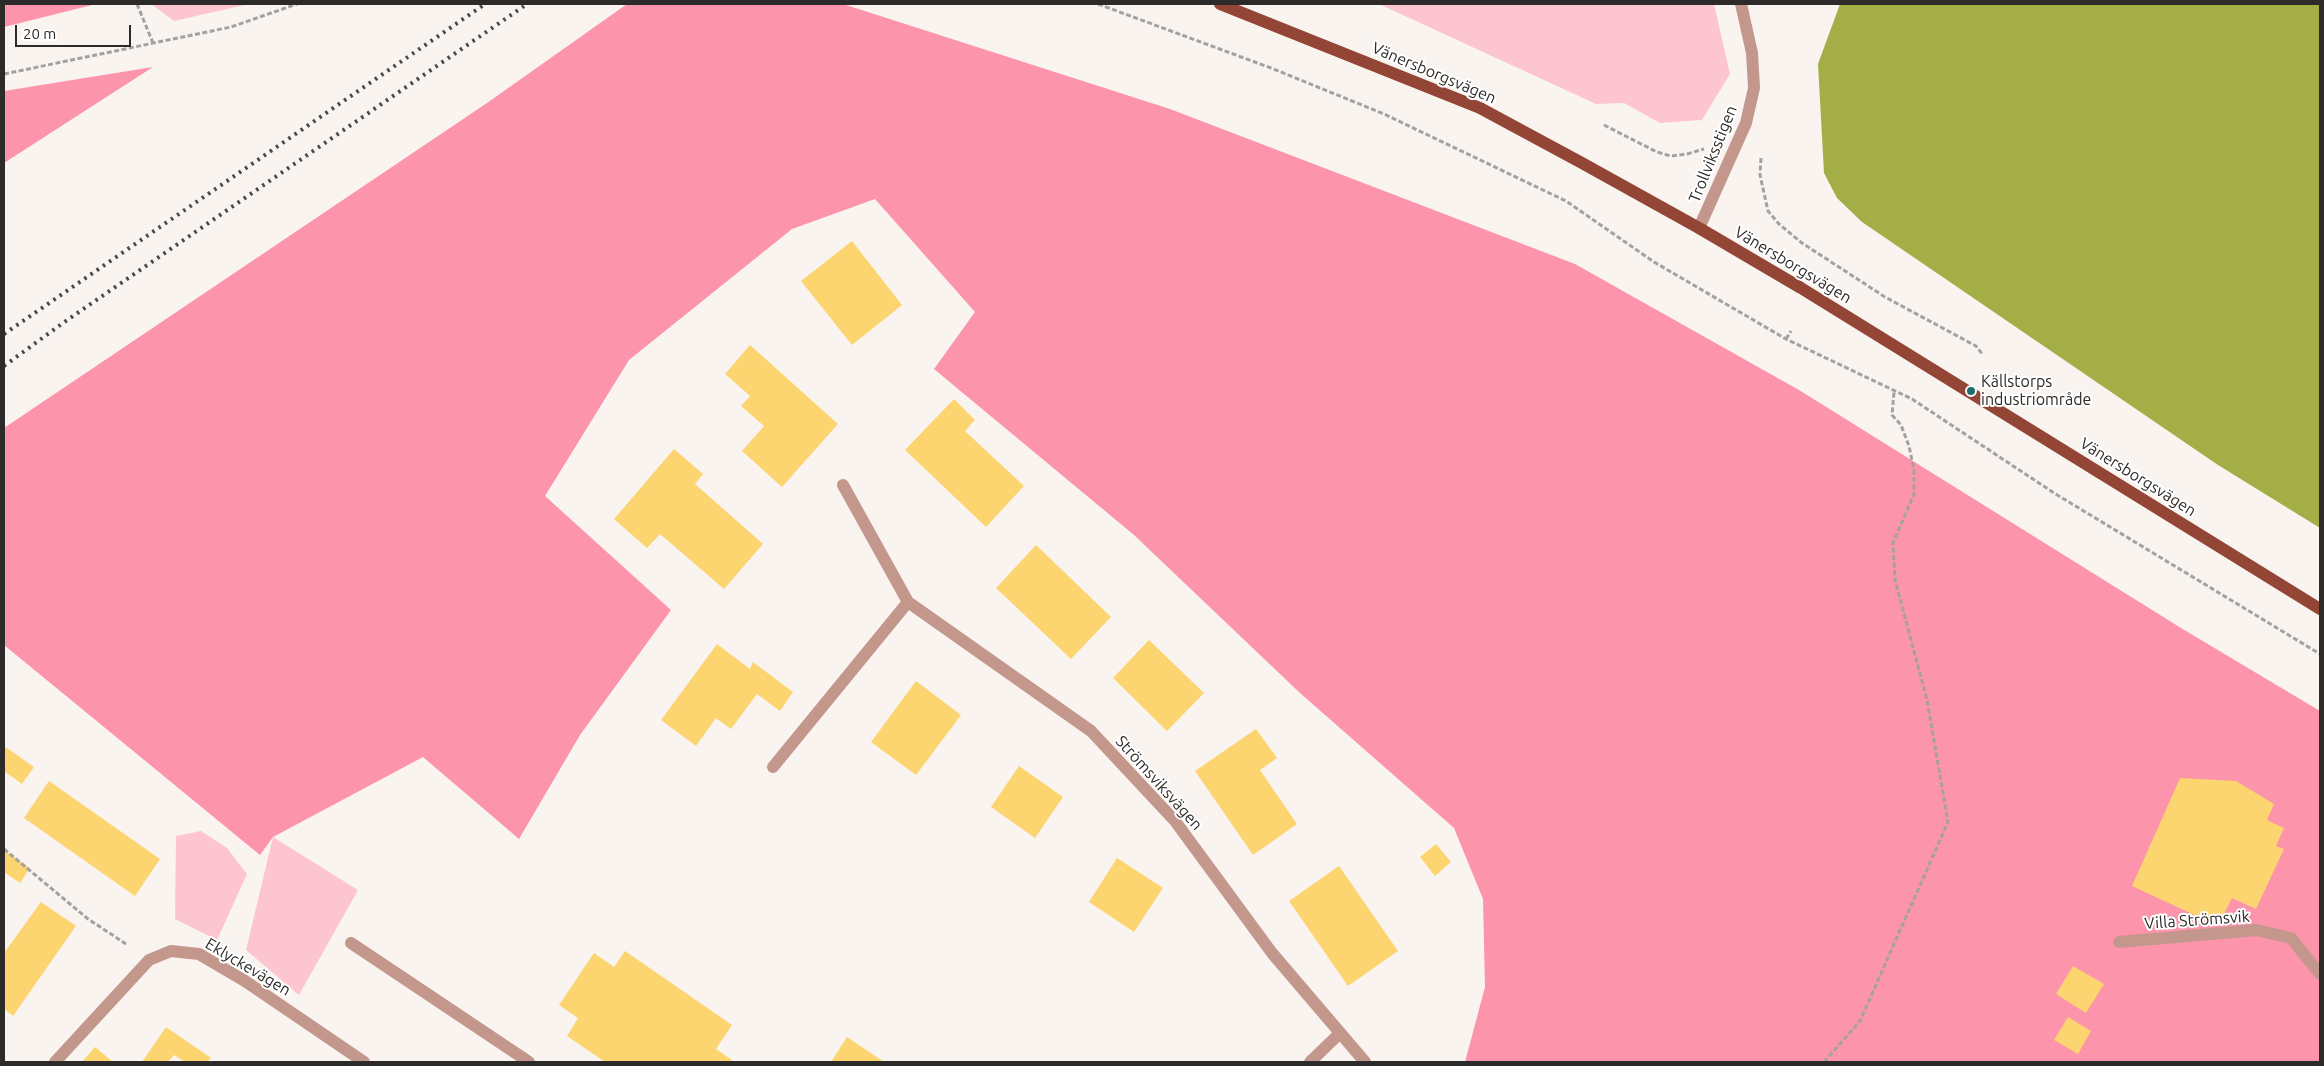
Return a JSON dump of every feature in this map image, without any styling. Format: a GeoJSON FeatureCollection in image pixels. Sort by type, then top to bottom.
{"type":"FeatureCollection","features":[{"type":"Feature","properties":{"kind":"main road","name":"Vänersborgsvägen"},"geometry":{"type":"LineString","coordinates":[[1220,4],[1480,108],[1699,228],[1971,391],[2320,610]]}},
{"type":"Feature","properties":{"kind":"street","name":"Trollviksstigen"},"geometry":{"type":"LineString","coordinates":[[1699,228],[1746,123],[1754,88],[1752,53],[1741,4]]}},
{"type":"Feature","properties":{"kind":"street","name":"Strömsviksvägen"},"geometry":{"type":"LineString","coordinates":[[843,485],[908,602],[1091,731],[1175,821],[1272,953],[1339,1034],[1365,1062]]}},
{"type":"Feature","properties":{"kind":"street"},"geometry":{"type":"LineString","coordinates":[[773,767],[908,602]]}},
{"type":"Feature","properties":{"kind":"street","name":"Villa Strömsvik"},"geometry":{"type":"LineString","coordinates":[[2119,942],[2256,930],[2291,938],[2320,974]]}},
{"type":"Feature","properties":{"kind":"street"},"geometry":{"type":"LineString","coordinates":[[351,943],[529,1062]]}},
{"type":"Feature","properties":{"kind":"street","name":"Eklyckevägen"},"geometry":{"type":"LineString","coordinates":[[55,1062],[149,960],[171,952],[199,954],[245,981],[364,1062]]}},
{"type":"Feature","properties":{"kind":"street"},"geometry":{"type":"LineString","coordinates":[[1310,1062],[1339,1034]]}},
{"type":"Feature","properties":{"kind":"path"},"geometry":{"type":"LineString","coordinates":[[138,4],[153,43]]}},
{"type":"Feature","properties":{"kind":"path"},"geometry":{"type":"LineString","coordinates":[[4,74],[232,27],[297,4]]}},
{"type":"Feature","properties":{"kind":"path"},"geometry":{"type":"LineString","coordinates":[[1098,4],[1280,72],[1384,114],[1566,201],[1654,262],[1786,339],[1912,400],[2054,493],[2320,654]]}},
{"type":"Feature","properties":{"kind":"path"},"geometry":{"type":"LineString","coordinates":[[1604,125],[1657,152],[1671,156],[1687,154],[1706,148]]}},
{"type":"Feature","properties":{"kind":"path"},"geometry":{"type":"LineString","coordinates":[[1762,156],[1760,175],[1764,194],[1768,210],[1779,224],[1802,243],[1886,298],[1976,346],[1983,355]]}},
{"type":"Feature","properties":{"kind":"path"},"geometry":{"type":"LineString","coordinates":[[1786,339],[1791,331]]}},
{"type":"Feature","properties":{"kind":"path"},"geometry":{"type":"LineString","coordinates":[[1824,1062],[1860,1021],[1948,822],[1927,700],[1895,580],[1894,543],[1914,494],[1914,470],[1910,446],[1901,425],[1892,415],[1894,392]]}},
{"type":"Feature","properties":{"kind":"path"},"geometry":{"type":"LineString","coordinates":[[4,849],[88,919],[149,960]]}},
{"type":"Feature","properties":{"kind":"shaded area"},"geometry":{"type":"Polygon","coordinates":[[[4,4],[96,4],[4,27],[4,4]]]}},
{"type":"Feature","properties":{"kind":"shaded area"},"geometry":{"type":"Polygon","coordinates":[[[151,4],[249,4],[174,21],[151,4]]]}},
{"type":"Feature","properties":{"kind":"shaded area"},"geometry":{"type":"Polygon","coordinates":[[[627,4],[843,4],[1170,109],[1575,264],[1799,390],[2181,628],[2320,711],[2320,1062],[1465,1062],[1485,987],[1483,899],[1454,828],[1300,693],[1134,535],[934,369],[975,312],[875,199],[792,229],[629,360],[545,496],[671,610],[580,735],[519,839],[423,757],[273,837],[260,855],[4,645],[4,428],[487,103],[627,4]]]}},
{"type":"Feature","properties":{"kind":"shaded area"},"geometry":{"type":"Polygon","coordinates":[[[1379,4],[1714,4],[1730,74],[1702,120],[1660,123],[1624,103],[1596,104],[1379,4]]]}},
{"type":"Feature","properties":{"kind":"shaded area"},"geometry":{"type":"Polygon","coordinates":[[[1840,4],[2320,4],[2320,528],[2218,465],[1862,222],[1837,198],[1824,173],[1818,64],[1840,4]]]}},
{"type":"Feature","properties":{"kind":"shaded area"},"geometry":{"type":"Polygon","coordinates":[[[153,67],[4,163],[4,91],[153,67]]]}},
{"type":"Feature","properties":{"kind":"shaded area"},"geometry":{"type":"Polygon","coordinates":[[[201,831],[227,848],[247,874],[217,940],[175,919],[176,836],[201,831]]]}},
{"type":"Feature","properties":{"kind":"shaded area"},"geometry":{"type":"Polygon","coordinates":[[[273,837],[358,890],[299,995],[246,950],[273,837]]]}},
{"type":"Feature","properties":{"kind":"building"},"geometry":{"type":"Polygon","coordinates":[[[852,241],[902,305],[852,345],[801,281],[852,241]]]}},
{"type":"Feature","properties":{"kind":"building"},"geometry":{"type":"Polygon","coordinates":[[[750,345],[838,424],[782,487],[742,451],[764,426],[741,406],[750,396],[725,374],[750,345]]]}},
{"type":"Feature","properties":{"kind":"building"},"geometry":{"type":"Polygon","coordinates":[[[954,399],[975,420],[965,431],[1024,486],[986,527],[905,450],[954,399]]]}},
{"type":"Feature","properties":{"kind":"building"},"geometry":{"type":"Polygon","coordinates":[[[674,449],[703,474],[695,484],[763,544],[724,589],[660,534],[647,548],[614,519],[674,449]]]}},
{"type":"Feature","properties":{"kind":"building"},"geometry":{"type":"Polygon","coordinates":[[[1036,545],[1111,617],[1071,659],[996,588],[1036,545]]]}},
{"type":"Feature","properties":{"kind":"building"},"geometry":{"type":"Polygon","coordinates":[[[1149,640],[1204,693],[1167,731],[1113,678],[1149,640]]]}},
{"type":"Feature","properties":{"kind":"building"},"geometry":{"type":"Polygon","coordinates":[[[717,644],[750,669],[753,662],[793,692],[780,711],[757,694],[731,729],[716,718],[696,746],[661,720],[717,644]]]}},
{"type":"Feature","properties":{"kind":"building"},"geometry":{"type":"Polygon","coordinates":[[[916,681],[961,715],[916,775],[871,742],[916,681]]]}},
{"type":"Feature","properties":{"kind":"building"},"geometry":{"type":"Polygon","coordinates":[[[1256,729],[1277,758],[1260,770],[1297,824],[1253,855],[1195,771],[1256,729]]]}},
{"type":"Feature","properties":{"kind":"building"},"geometry":{"type":"Polygon","coordinates":[[[4,746],[34,767],[22,784],[4,771],[4,746]]]}},
{"type":"Feature","properties":{"kind":"building"},"geometry":{"type":"Polygon","coordinates":[[[1019,766],[1063,797],[1035,838],[991,807],[1019,766]]]}},
{"type":"Feature","properties":{"kind":"building"},"geometry":{"type":"Polygon","coordinates":[[[2180,778],[2236,781],[2274,804],[2267,820],[2284,828],[2276,846],[2284,849],[2256,909],[2232,898],[2218,926],[2132,886],[2180,778]]]}},
{"type":"Feature","properties":{"kind":"building"},"geometry":{"type":"Polygon","coordinates":[[[49,781],[160,859],[135,896],[24,818],[49,781]]]}},
{"type":"Feature","properties":{"kind":"building"},"geometry":{"type":"Polygon","coordinates":[[[1436,844],[1451,862],[1435,876],[1420,857],[1436,844]]]}},
{"type":"Feature","properties":{"kind":"building"},"geometry":{"type":"Polygon","coordinates":[[[4,850],[30,868],[20,883],[4,872],[4,850]]]}},
{"type":"Feature","properties":{"kind":"building"},"geometry":{"type":"Polygon","coordinates":[[[1117,858],[1163,888],[1134,932],[1089,902],[1117,858]]]}},
{"type":"Feature","properties":{"kind":"building"},"geometry":{"type":"Polygon","coordinates":[[[1339,866],[1398,951],[1348,986],[1289,901],[1339,866]]]}},
{"type":"Feature","properties":{"kind":"building"},"geometry":{"type":"Polygon","coordinates":[[[41,902],[76,926],[13,1016],[4,1009],[4,953],[41,902]]]}},
{"type":"Feature","properties":{"kind":"building"},"geometry":{"type":"Polygon","coordinates":[[[625,951],[732,1025],[716,1049],[732,1060],[730,1062],[605,1062],[567,1036],[578,1018],[559,1005],[594,953],[614,967],[625,951]]]}},
{"type":"Feature","properties":{"kind":"building"},"geometry":{"type":"Polygon","coordinates":[[[2073,966],[2104,984],[2086,1013],[2056,994],[2073,966]]]}},
{"type":"Feature","properties":{"kind":"building"},"geometry":{"type":"Polygon","coordinates":[[[2068,1017],[2091,1031],[2078,1054],[2054,1040],[2068,1017]]]}},
{"type":"Feature","properties":{"kind":"building"},"geometry":{"type":"Polygon","coordinates":[[[166,1027],[211,1058],[207,1062],[185,1062],[174,1055],[168,1062],[142,1062],[166,1027]]]}},
{"type":"Feature","properties":{"kind":"building"},"geometry":{"type":"Polygon","coordinates":[[[847,1037],[884,1062],[831,1062],[847,1037]]]}},
{"type":"Feature","properties":{"kind":"building"},"geometry":{"type":"Polygon","coordinates":[[[95,1047],[113,1062],[82,1062],[95,1047]]]}},
{"type":"Feature","properties":{"kind":"railway"},"geometry":{"type":"LineString","coordinates":[[4,334],[485,4]]}},
{"type":"Feature","properties":{"kind":"railway"},"geometry":{"type":"LineString","coordinates":[[4,366],[63,323],[527,4]]}},
{"type":"Feature","properties":{"kind":"place","name":"Källstorps industriområde"},"geometry":{"type":"Point","coordinates":[1971,391]}}]}
